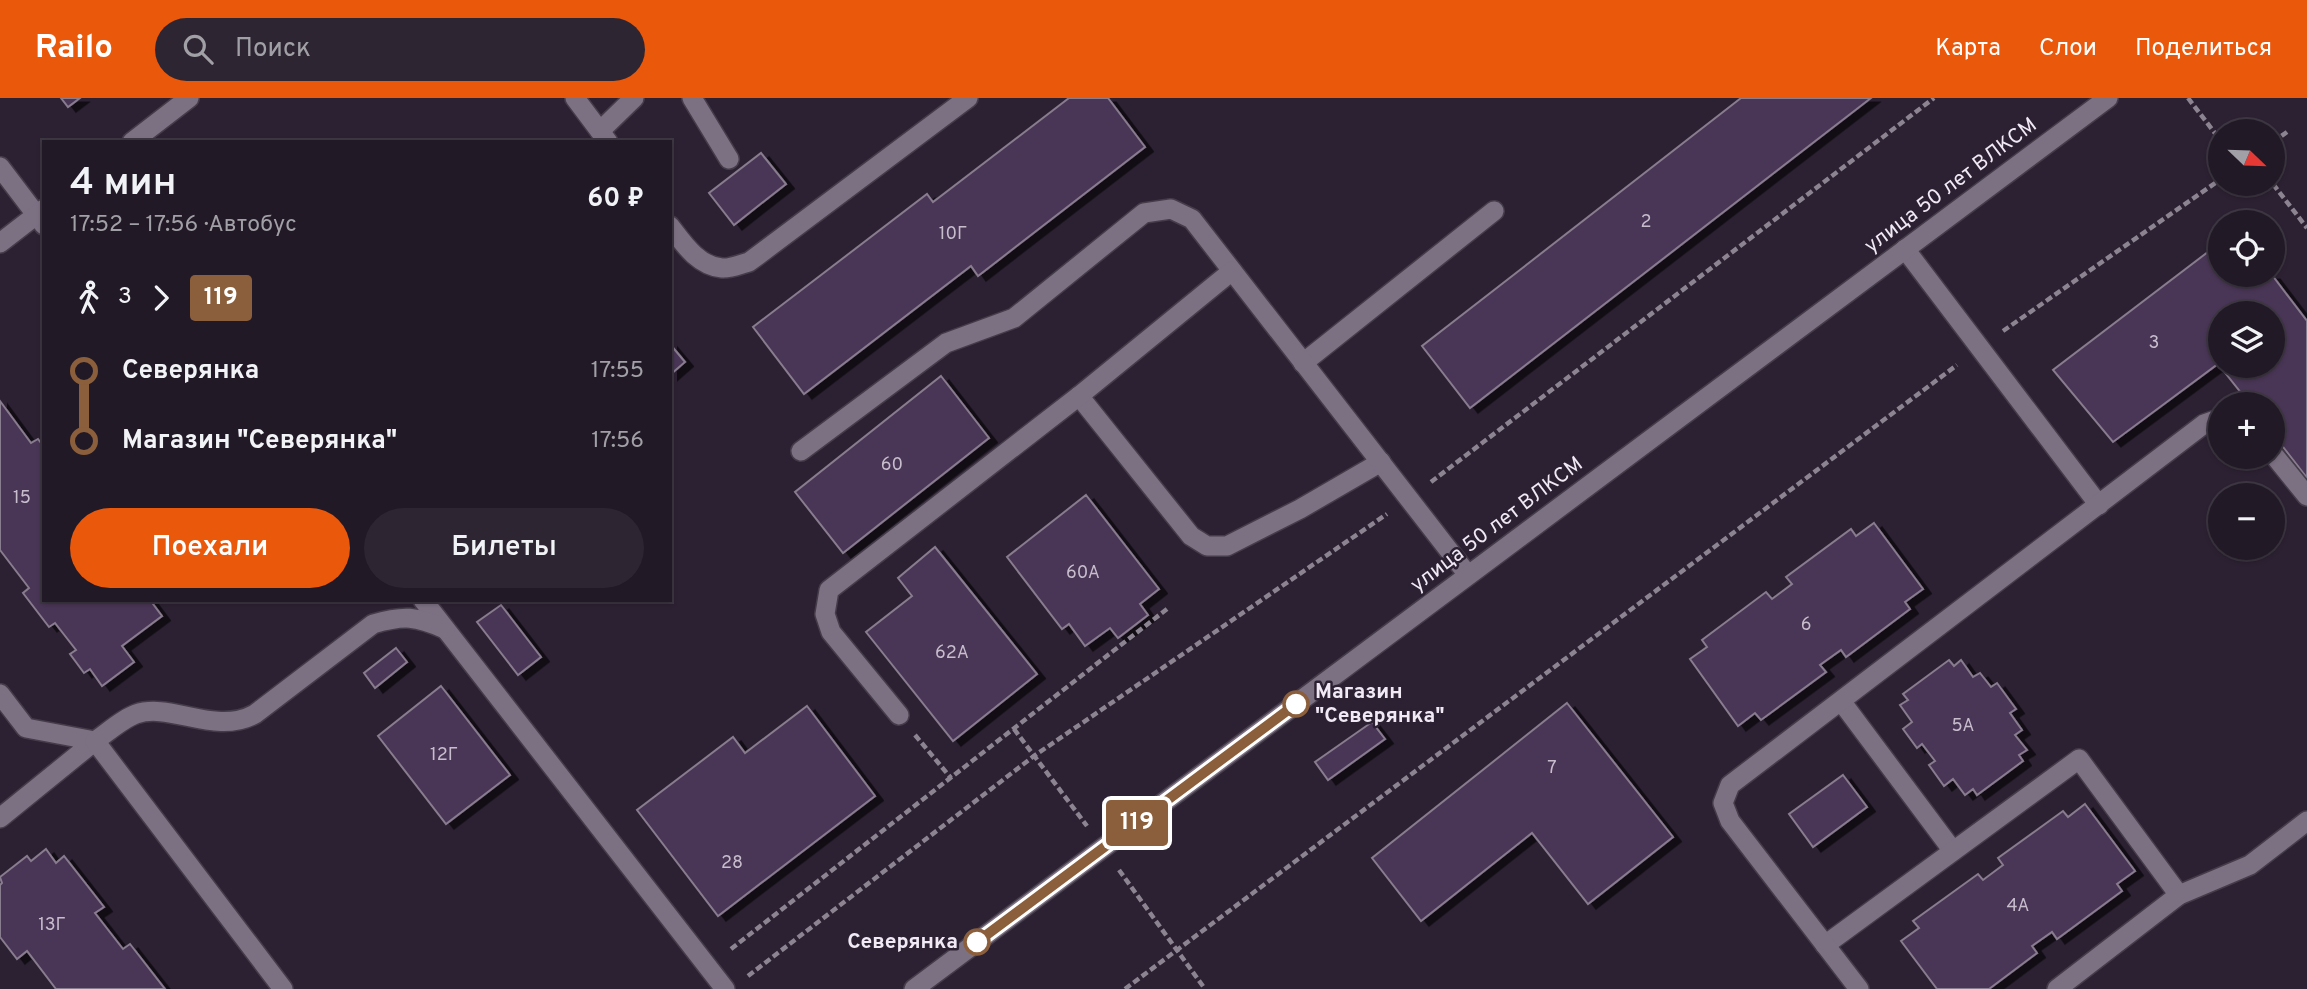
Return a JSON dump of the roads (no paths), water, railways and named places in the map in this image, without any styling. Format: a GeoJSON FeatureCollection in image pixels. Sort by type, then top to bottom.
{"type":"FeatureCollection","features":[{"type":"Feature","properties":{"kind":"main road"},"geometry":{"type":"LineString","coordinates":[[135,140],[189,98]]}},
{"type":"Feature","properties":{"kind":"main road"},"geometry":{"type":"LineString","coordinates":[[575,98],[604,136],[634,98]]}},
{"type":"Feature","properties":{"kind":"main road"},"geometry":{"type":"LineString","coordinates":[[692,98],[729,159]]}},
{"type":"Feature","properties":{"kind":"main road"},"geometry":{"type":"LineString","coordinates":[[672,229],[688,249],[705,262],[723,269],[749,262],[968,98]]}},
{"type":"Feature","properties":{"kind":"main road","name":"улица 50 лет ВЛКСМ"},"geometry":{"type":"LineString","coordinates":[[914,989],[2108,98]]}},
{"type":"Feature","properties":{"kind":"main road"},"geometry":{"type":"LineString","coordinates":[[0,167],[41,216],[0,243]]}},
{"type":"Feature","properties":{"kind":"main road"},"geometry":{"type":"LineString","coordinates":[[801,451],[946,343],[1014,318],[1144,213],[1171,209],[1192,219],[1468,575]]}},
{"type":"Feature","properties":{"kind":"main road"},"geometry":{"type":"LineString","coordinates":[[1303,363],[1494,211]]}},
{"type":"Feature","properties":{"kind":"main road"},"geometry":{"type":"LineString","coordinates":[[1905,249],[2099,505]]}},
{"type":"Feature","properties":{"kind":"main road"},"geometry":{"type":"LineString","coordinates":[[899,715],[831,632],[825,614],[829,590],[1079,396],[1232,271]]}},
{"type":"Feature","properties":{"kind":"main road"},"geometry":{"type":"LineString","coordinates":[[1079,396],[1191,536],[1207,546],[1227,546],[1300,509],[1381,462]]}},
{"type":"Feature","properties":{"kind":"main road"},"geometry":{"type":"LineString","coordinates":[[1859,989],[1730,821],[1723,803],[1730,785],[2208,423]]}},
{"type":"Feature","properties":{"kind":"main road"},"geometry":{"type":"LineString","coordinates":[[2285,469],[2307,496]]}},
{"type":"Feature","properties":{"kind":"main road"},"geometry":{"type":"LineString","coordinates":[[425,602],[708,967],[733,985]]}},
{"type":"Feature","properties":{"kind":"main road"},"geometry":{"type":"LineString","coordinates":[[0,818],[95,741],[136,714],[156,712],[225,722],[243,721],[373,624],[397,617],[420,618],[445,629]]}},
{"type":"Feature","properties":{"kind":"main road"},"geometry":{"type":"LineString","coordinates":[[0,694],[26,728],[95,741],[283,989]]}},
{"type":"Feature","properties":{"kind":"main road"},"geometry":{"type":"LineString","coordinates":[[1841,701],[1953,851]]}},
{"type":"Feature","properties":{"kind":"main road"},"geometry":{"type":"LineString","coordinates":[[1825,945],[2079,759],[2179,895]]}},
{"type":"Feature","properties":{"kind":"main road"},"geometry":{"type":"LineString","coordinates":[[2057,989],[2179,895],[2250,865],[2307,821]]}},
{"type":"Feature","properties":{"kind":"place","name":"Магазин \"Северянка\""},"geometry":{"type":"Point","coordinates":[1296,704]}},
{"type":"Feature","properties":{"kind":"place","name":"Северянка"},"geometry":{"type":"Point","coordinates":[977,942]}}]}
